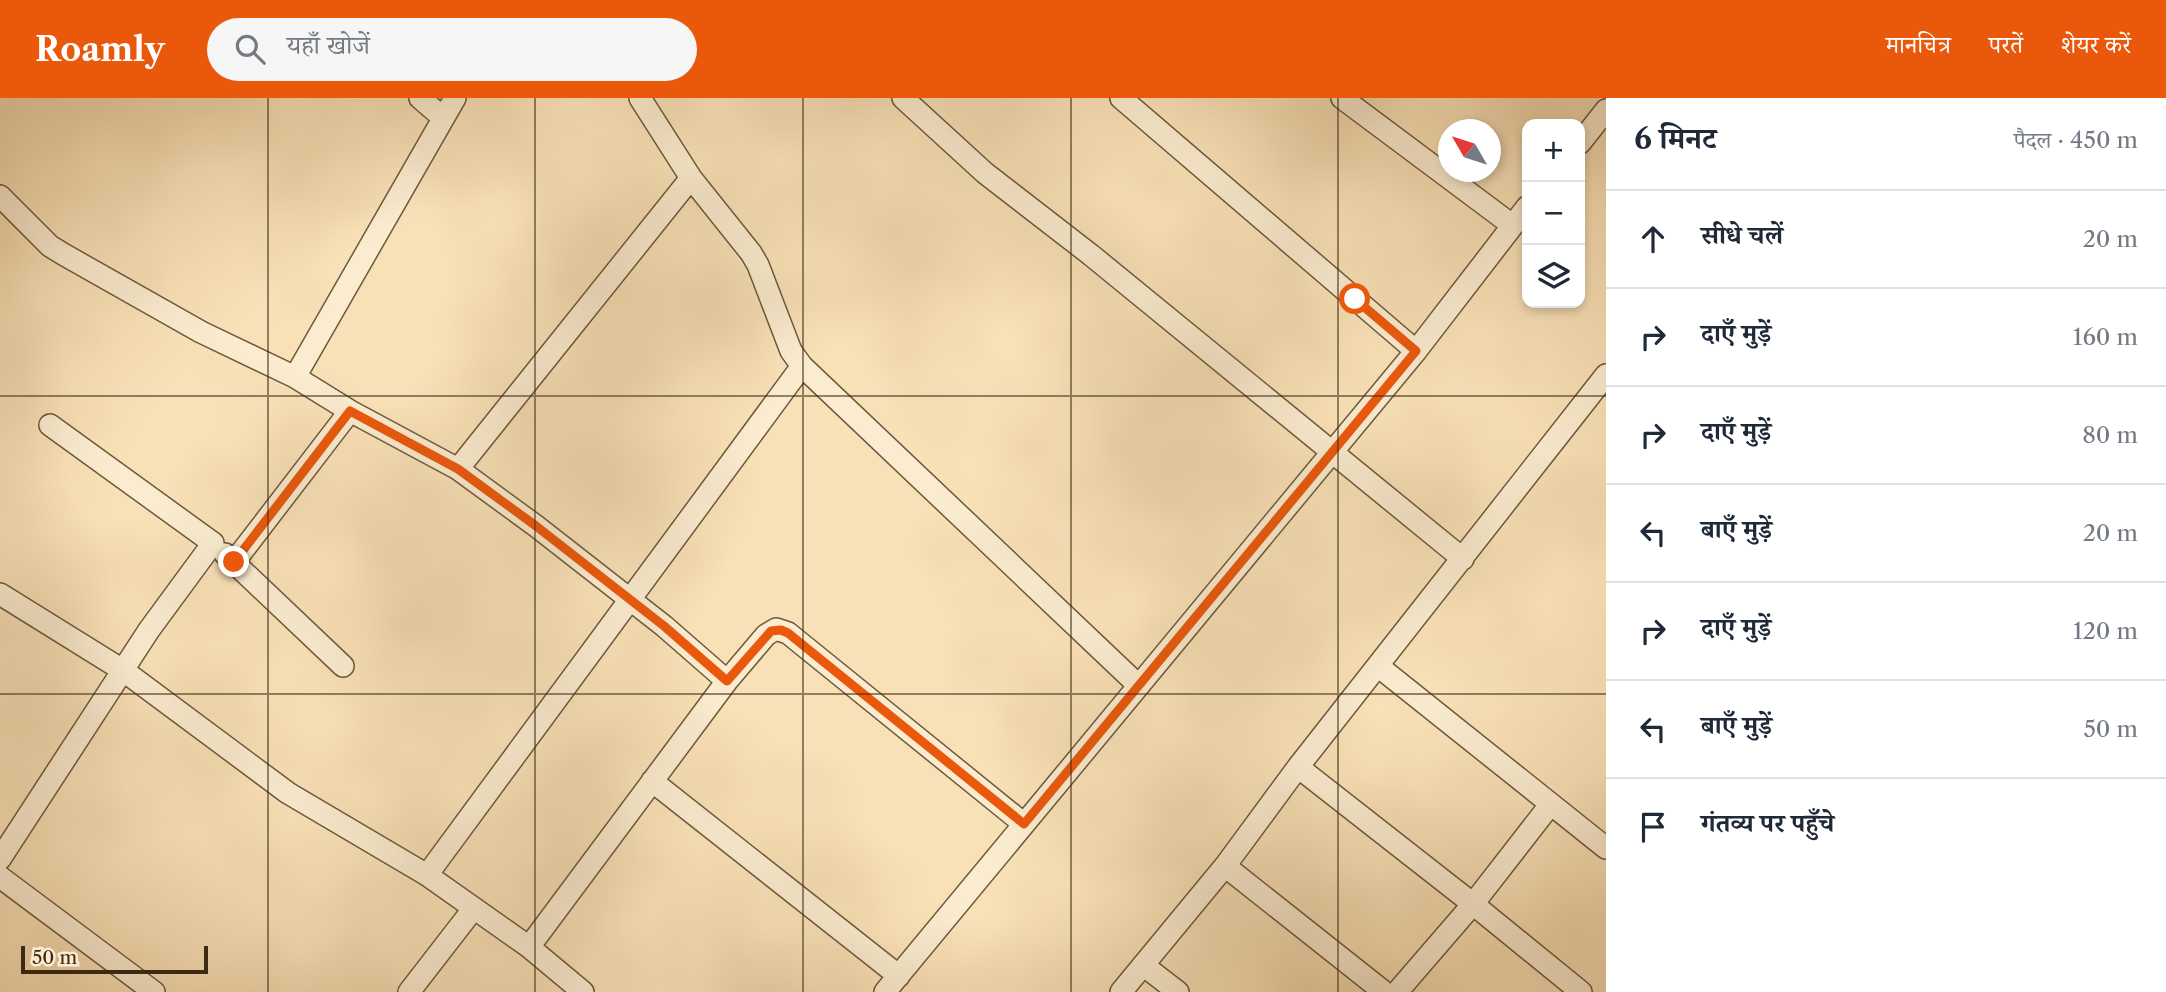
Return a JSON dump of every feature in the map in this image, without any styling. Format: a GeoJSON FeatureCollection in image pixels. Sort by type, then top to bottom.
{"type":"FeatureCollection","features":[{"type":"Feature","properties":{"kind":"street"},"geometry":{"type":"LineString","coordinates":[[420,98],[442,117]]}},
{"type":"Feature","properties":{"kind":"street"},"geometry":{"type":"LineString","coordinates":[[295,377],[455,98]]}},
{"type":"Feature","properties":{"kind":"street"},"geometry":{"type":"LineString","coordinates":[[640,98],[691,178],[754,259],[791,351],[802,366],[1138,685]]}},
{"type":"Feature","properties":{"kind":"street"},"geometry":{"type":"LineString","coordinates":[[903,98],[985,173],[1091,255],[1463,559]]}},
{"type":"Feature","properties":{"kind":"street"},"geometry":{"type":"LineString","coordinates":[[1121,98],[1416,351]]}},
{"type":"Feature","properties":{"kind":"street"},"geometry":{"type":"LineString","coordinates":[[1342,98],[1511,225]]}},
{"type":"Feature","properties":{"kind":"street"},"geometry":{"type":"LineString","coordinates":[[1585,137],[1606,110]]}},
{"type":"Feature","properties":{"kind":"street"},"geometry":{"type":"LineString","coordinates":[[458,469],[691,178]]}},
{"type":"Feature","properties":{"kind":"street"},"geometry":{"type":"LineString","coordinates":[[0,196],[50,246],[63,254],[201,332],[295,377],[350,411],[458,469],[630,600],[727,681]]}},
{"type":"Feature","properties":{"kind":"street"},"geometry":{"type":"LineString","coordinates":[[652,781],[892,984],[1416,351],[1522,213]]}},
{"type":"Feature","properties":{"kind":"street"},"geometry":{"type":"LineString","coordinates":[[427,874],[802,366]]}},
{"type":"Feature","properties":{"kind":"street"},"geometry":{"type":"LineString","coordinates":[[1121,992],[1225,866],[1298,767],[1606,375]]}},
{"type":"Feature","properties":{"kind":"street"},"geometry":{"type":"LineString","coordinates":[[234,562],[350,411]]}},
{"type":"Feature","properties":{"kind":"street"},"geometry":{"type":"LineString","coordinates":[[50,425],[213,543],[342,666]]}},
{"type":"Feature","properties":{"kind":"street"},"geometry":{"type":"LineString","coordinates":[[0,859],[149,630],[213,543]]}},
{"type":"Feature","properties":{"kind":"street"},"geometry":{"type":"LineString","coordinates":[[0,594],[124,671],[288,793],[427,874],[529,947],[583,992]]}},
{"type":"Feature","properties":{"kind":"street"},"geometry":{"type":"LineString","coordinates":[[529,947],[727,681],[771,631],[781,630],[1024,824]]}},
{"type":"Feature","properties":{"kind":"street"},"geometry":{"type":"LineString","coordinates":[[1378,666],[1606,848]]}},
{"type":"Feature","properties":{"kind":"street"},"geometry":{"type":"LineString","coordinates":[[1298,767],[1581,992]]}},
{"type":"Feature","properties":{"kind":"street"},"geometry":{"type":"LineString","coordinates":[[1397,992],[1473,904],[1550,805]]}},
{"type":"Feature","properties":{"kind":"street"},"geometry":{"type":"LineString","coordinates":[[1225,866],[1384,992]]}},
{"type":"Feature","properties":{"kind":"street"},"geometry":{"type":"LineString","coordinates":[[0,877],[154,992]]}},
{"type":"Feature","properties":{"kind":"street"},"geometry":{"type":"LineString","coordinates":[[409,992],[474,908]]}},
{"type":"Feature","properties":{"kind":"street"},"geometry":{"type":"LineString","coordinates":[[1143,965],[1178,992]]}},
{"type":"Feature","properties":{"kind":"route"},"geometry":{"type":"LineString","coordinates":[[234,562],[350,411],[458,469],[664,626],[727,681],[771,631],[776,629],[788,633],[1024,824],[1416,351],[1355,299]]}}]}
